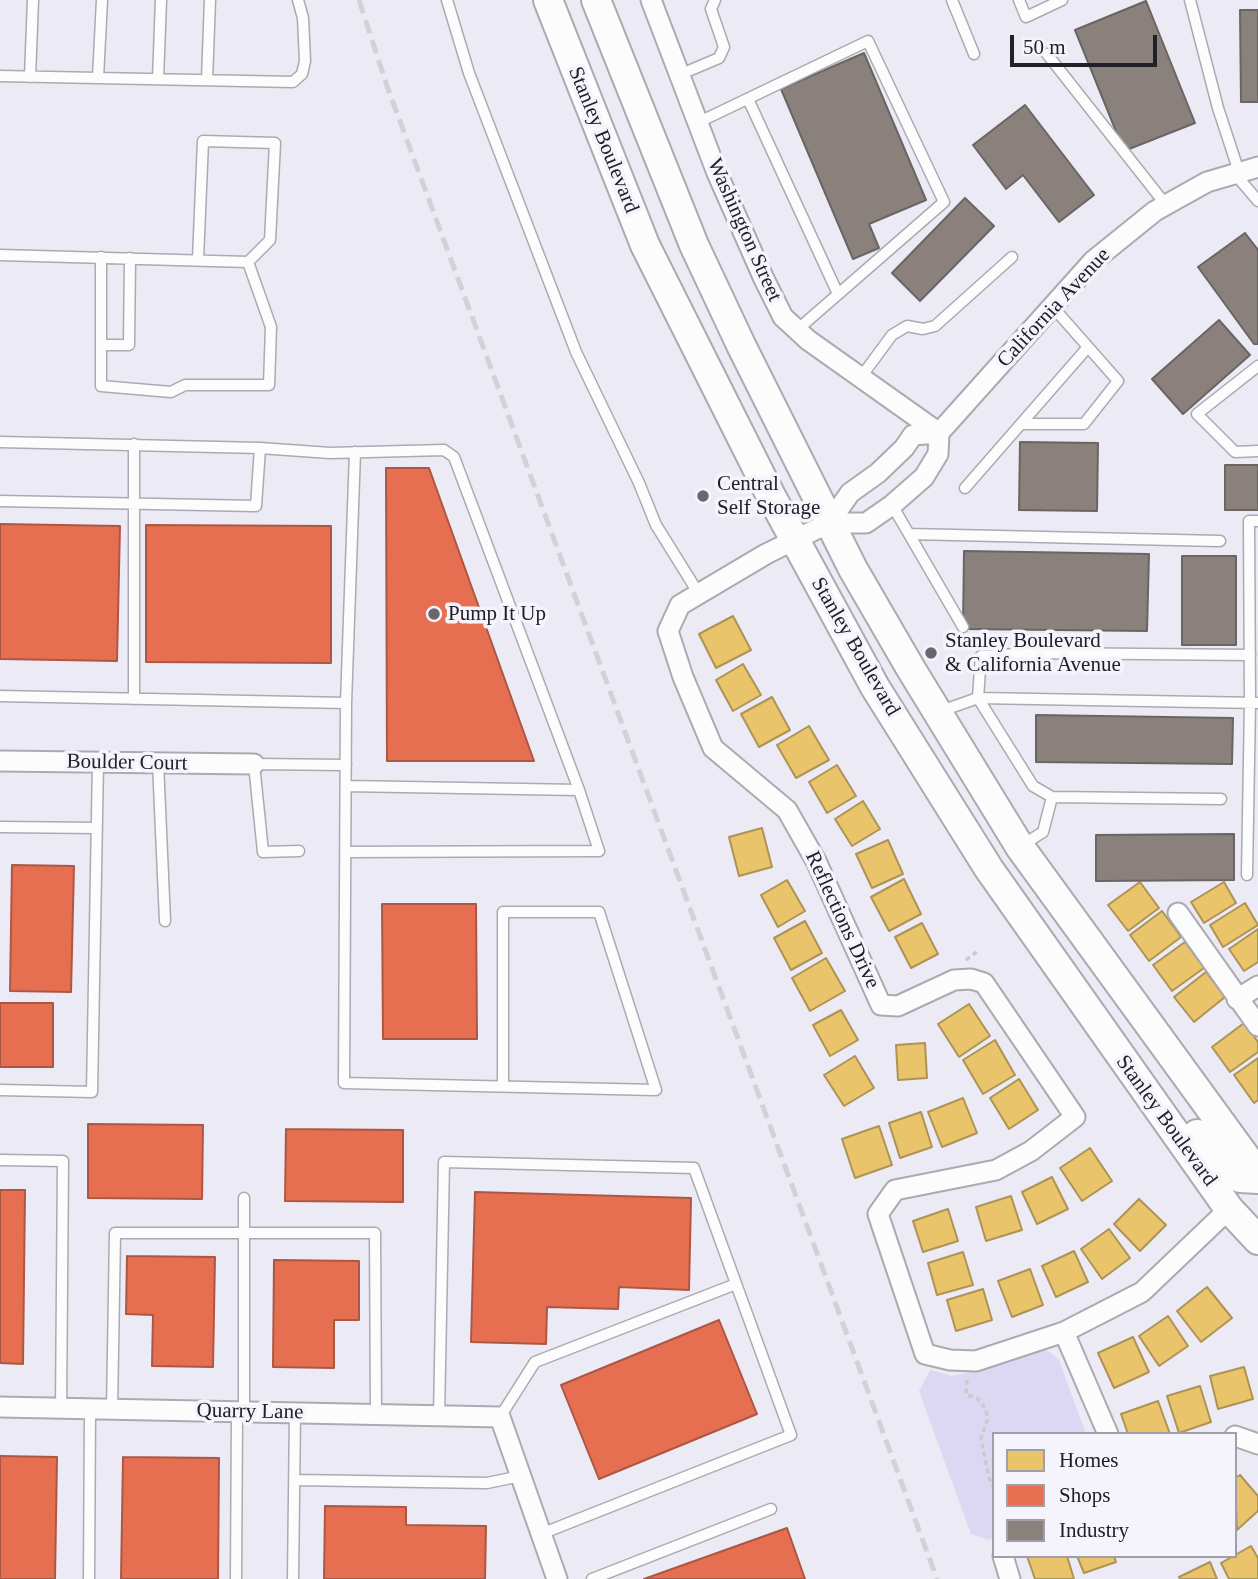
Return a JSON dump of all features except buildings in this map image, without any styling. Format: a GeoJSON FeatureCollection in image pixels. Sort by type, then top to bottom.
{"type":"FeatureCollection","features":[{"type":"Feature","properties":{"kind":"main road","name":"Stanley Boulevard"},"geometry":{"type":"LineString","coordinates":[[548,0],[645,245],[794,540],[874,687],[989,869],[1229,1209],[1258,1240]]}},
{"type":"Feature","properties":{"kind":"main road","name":"Stanley Boulevard"},"geometry":{"type":"LineString","coordinates":[[596,0],[694,245],[853,569],[1020,847],[1258,1177]]}},
{"type":"Feature","properties":{"kind":"main road"},"geometry":{"type":"LineString","coordinates":[[989,869],[1020,847]]}},
{"type":"Feature","properties":{"kind":"main road"},"geometry":{"type":"LineString","coordinates":[[1089,1012],[1112,1030],[1144,1066],[1226,1169],[1240,1178],[1258,1177]]}},
{"type":"Feature","properties":{"kind":"main road"},"geometry":{"type":"LineString","coordinates":[[1229,1209],[1258,1218]]}},
{"type":"Feature","properties":{"kind":"street","name":"Washington Street"},"geometry":{"type":"LineString","coordinates":[[651,0],[697,123],[783,317],[808,340],[939,433]]}},
{"type":"Feature","properties":{"kind":"street","name":"California Avenue"},"geometry":{"type":"LineString","coordinates":[[794,540],[829,523],[866,523],[892,505],[924,477],[939,454],[939,433],[1093,261],[1155,211],[1207,182],[1244,171]]}},
{"type":"Feature","properties":{"kind":"street","name":"California Avenue"},"geometry":{"type":"LineString","coordinates":[[829,523],[850,494],[878,474],[913,435],[939,433]]}},
{"type":"Feature","properties":{"kind":"street","name":"Reflections Drive"},"geometry":{"type":"LineString","coordinates":[[794,540],[680,606],[668,631],[683,677],[713,748],[787,810],[816,861],[881,1005],[898,1006],[954,980],[971,979],[984,983],[1075,1116],[1031,1151],[996,1170],[895,1190],[878,1214],[925,1354],[976,1361],[1064,1332],[1142,1292],[1229,1209]]}},
{"type":"Feature","properties":{"kind":"street","name":"Boulder Court"},"geometry":{"type":"LineString","coordinates":[[0,761],[254,764]]}},
{"type":"Feature","properties":{"kind":"street"},"geometry":{"type":"LineString","coordinates":[[1178,913],[1258,1026]]}},
{"type":"Feature","properties":{"kind":"street"},"geometry":{"type":"LineString","coordinates":[[1237,999],[1258,986]]}},
{"type":"Feature","properties":{"kind":"street"},"geometry":{"type":"LineString","coordinates":[[1064,1332],[1107,1432]]}},
{"type":"Feature","properties":{"kind":"street","name":"Quarry Lane"},"geometry":{"type":"LineString","coordinates":[[0,1407],[500,1417]]}},
{"type":"Feature","properties":{"kind":"street"},"geometry":{"type":"LineString","coordinates":[[500,1417],[557,1579]]}},
{"type":"Feature","properties":{"kind":"street"},"geometry":{"type":"LineString","coordinates":[[1237,1437],[1258,1444]]}},
{"type":"Feature","properties":{"kind":"street"},"geometry":{"type":"LineString","coordinates":[[1004,1558],[1010,1579]]}},
{"type":"Feature","properties":{"kind":"lane"},"geometry":{"type":"LineString","coordinates":[[30,77],[33,0]]}},
{"type":"Feature","properties":{"kind":"lane"},"geometry":{"type":"LineString","coordinates":[[98,78],[102,0]]}},
{"type":"Feature","properties":{"kind":"lane"},"geometry":{"type":"LineString","coordinates":[[158,79],[161,0]]}},
{"type":"Feature","properties":{"kind":"lane"},"geometry":{"type":"LineString","coordinates":[[207,80],[210,0]]}},
{"type":"Feature","properties":{"kind":"lane"},"geometry":{"type":"LineString","coordinates":[[0,76],[293,82],[302,74],[305,61],[303,18],[298,0]]}},
{"type":"Feature","properties":{"kind":"lane"},"geometry":{"type":"LineString","coordinates":[[447,0],[469,73],[576,352],[639,483],[656,525],[699,595]]}},
{"type":"Feature","properties":{"kind":"lane"},"geometry":{"type":"LineString","coordinates":[[679,75],[719,58],[724,47],[711,9],[715,0]]}},
{"type":"Feature","properties":{"kind":"lane"},"geometry":{"type":"LineString","coordinates":[[952,0],[974,54]]}},
{"type":"Feature","properties":{"kind":"lane"},"geometry":{"type":"LineString","coordinates":[[1019,0],[1026,17],[1062,0]]}},
{"type":"Feature","properties":{"kind":"lane"},"geometry":{"type":"LineString","coordinates":[[1190,0],[1218,108],[1258,201]]}},
{"type":"Feature","properties":{"kind":"lane"},"geometry":{"type":"LineString","coordinates":[[697,123],[868,41],[944,202],[797,330]]}},
{"type":"Feature","properties":{"kind":"lane"},"geometry":{"type":"LineString","coordinates":[[1047,54],[1166,205]]}},
{"type":"Feature","properties":{"kind":"lane"},"geometry":{"type":"LineString","coordinates":[[748,99],[838,294]]}},
{"type":"Feature","properties":{"kind":"lane"},"geometry":{"type":"LineString","coordinates":[[0,255],[248,262],[270,240],[275,143],[204,141],[198,259]]}},
{"type":"Feature","properties":{"kind":"lane"},"geometry":{"type":"LineString","coordinates":[[101,257],[101,386],[170,392],[185,384],[269,384],[271,327],[248,262]]}},
{"type":"Feature","properties":{"kind":"lane"},"geometry":{"type":"LineString","coordinates":[[861,376],[892,335],[907,326],[923,329],[935,326],[1012,257]]}},
{"type":"Feature","properties":{"kind":"lane"},"geometry":{"type":"LineString","coordinates":[[101,345],[129,345],[130,258]]}},
{"type":"Feature","properties":{"kind":"lane"},"geometry":{"type":"LineString","coordinates":[[1021,424],[1084,425],[1118,381],[1052,306]]}},
{"type":"Feature","properties":{"kind":"lane"},"geometry":{"type":"LineString","coordinates":[[965,488],[1088,347]]}},
{"type":"Feature","properties":{"kind":"lane"},"geometry":{"type":"LineString","coordinates":[[1258,366],[1198,414],[1235,453],[1258,451]]}},
{"type":"Feature","properties":{"kind":"lane"},"geometry":{"type":"LineString","coordinates":[[0,442],[355,452],[444,450],[454,457],[579,790],[599,851],[345,852]]}},
{"type":"Feature","properties":{"kind":"lane"},"geometry":{"type":"LineString","coordinates":[[134,444],[134,699]]}},
{"type":"Feature","properties":{"kind":"lane"},"geometry":{"type":"LineString","coordinates":[[0,500],[256,506],[260,448]]}},
{"type":"Feature","properties":{"kind":"lane"},"geometry":{"type":"LineString","coordinates":[[355,452],[346,703],[344,1083],[656,1090],[600,912],[503,912],[503,1086]]}},
{"type":"Feature","properties":{"kind":"lane"},"geometry":{"type":"LineString","coordinates":[[892,505],[963,627]]}},
{"type":"Feature","properties":{"kind":"lane"},"geometry":{"type":"LineString","coordinates":[[1247,875],[1254,703],[1250,655],[1249,521],[1258,522]]}},
{"type":"Feature","properties":{"kind":"lane"},"geometry":{"type":"LineString","coordinates":[[909,534],[1220,541]]}},
{"type":"Feature","properties":{"kind":"lane"},"geometry":{"type":"LineString","coordinates":[[1221,799],[1052,797],[1033,786],[978,698],[981,656],[1037,653],[1250,655]]}},
{"type":"Feature","properties":{"kind":"lane"},"geometry":{"type":"LineString","coordinates":[[0,696],[346,703]]}},
{"type":"Feature","properties":{"kind":"lane"},"geometry":{"type":"LineString","coordinates":[[937,712],[978,698],[1254,703]]}},
{"type":"Feature","properties":{"kind":"lane"},"geometry":{"type":"LineString","coordinates":[[0,1090],[92,1092],[98,762]]}},
{"type":"Feature","properties":{"kind":"lane"},"geometry":{"type":"LineString","coordinates":[[158,763],[165,921]]}},
{"type":"Feature","properties":{"kind":"lane"},"geometry":{"type":"LineString","coordinates":[[299,850],[263,852],[254,764],[346,765]]}},
{"type":"Feature","properties":{"kind":"lane"},"geometry":{"type":"LineString","coordinates":[[346,786],[579,790]]}},
{"type":"Feature","properties":{"kind":"lane"},"geometry":{"type":"LineString","coordinates":[[1020,847],[1043,832],[1052,797]]}},
{"type":"Feature","properties":{"kind":"lane"},"geometry":{"type":"LineString","coordinates":[[0,827],[97,828]]}},
{"type":"Feature","properties":{"kind":"lane"},"geometry":{"type":"LineString","coordinates":[[0,1160],[63,1161],[61,1409]]}},
{"type":"Feature","properties":{"kind":"lane"},"geometry":{"type":"LineString","coordinates":[[439,1416],[444,1163],[694,1168],[791,1435],[541,1534]]}},
{"type":"Feature","properties":{"kind":"lane"},"geometry":{"type":"LineString","coordinates":[[236,1579],[244,1198]]}},
{"type":"Feature","properties":{"kind":"lane"},"geometry":{"type":"LineString","coordinates":[[112,1410],[115,1233],[375,1233],[376,1415]]}},
{"type":"Feature","properties":{"kind":"lane"},"geometry":{"type":"LineString","coordinates":[[500,1417],[535,1362],[736,1284]]}},
{"type":"Feature","properties":{"kind":"lane"},"geometry":{"type":"LineString","coordinates":[[89,1579],[90,1409]]}},
{"type":"Feature","properties":{"kind":"lane"},"geometry":{"type":"LineString","coordinates":[[293,1579],[295,1413]]}},
{"type":"Feature","properties":{"kind":"lane"},"geometry":{"type":"LineString","coordinates":[[295,1480],[487,1483],[521,1476]]}},
{"type":"Feature","properties":{"kind":"lane"},"geometry":{"type":"LineString","coordinates":[[593,1579],[771,1509]]}},
{"type":"Feature","properties":{"kind":"path"},"geometry":{"type":"LineString","coordinates":[[962,1360],[967,1378],[965,1395],[977,1398],[985,1408],[988,1418],[981,1438],[992,1484]]}},
{"type":"Feature","properties":{"kind":"shaded area"},"geometry":{"type":"Polygon","coordinates":[[[1040,1349],[1050,1352],[1059,1360],[1085,1432],[992,1432],[990,1540],[971,1534],[919,1391],[930,1370],[951,1376],[1040,1349]]]}},
{"type":"Feature","properties":{"kind":"railway"},"geometry":{"type":"LineString","coordinates":[[359,0],[387,86],[937,1579]]}},
{"type":"Feature","properties":{"kind":"place","name":"Central Self Storage"},"geometry":{"type":"Point","coordinates":[703,496]}},
{"type":"Feature","properties":{"kind":"place","name":"Pump It Up"},"geometry":{"type":"Point","coordinates":[434,614]}},
{"type":"Feature","properties":{"kind":"place","name":"Stanley Boulevard & California Avenue"},"geometry":{"type":"Point","coordinates":[931,653]}}]}
